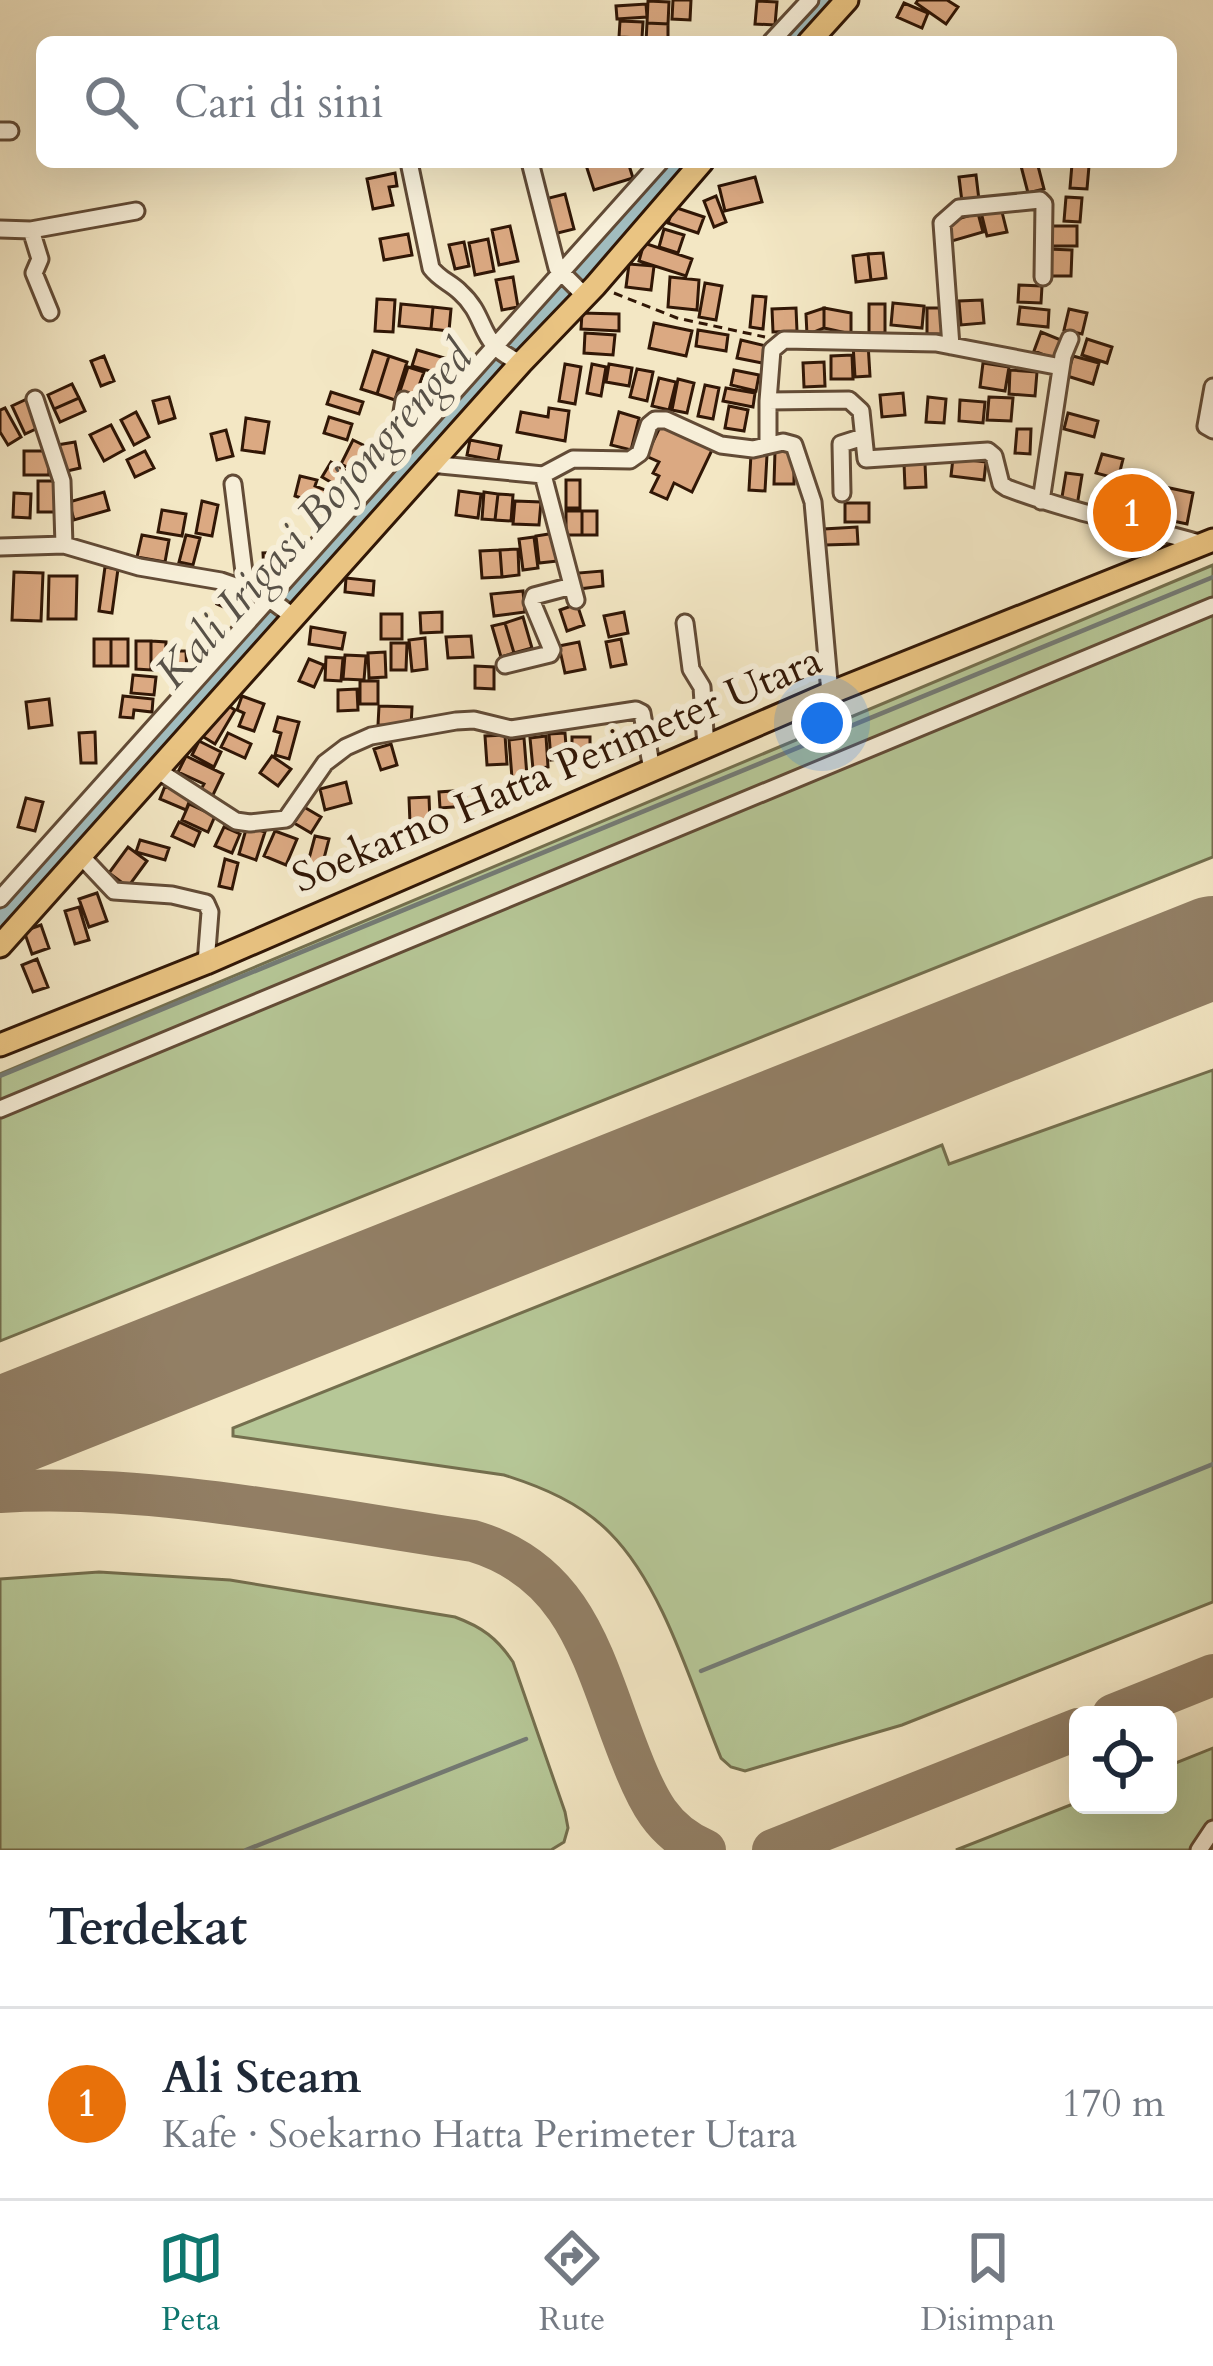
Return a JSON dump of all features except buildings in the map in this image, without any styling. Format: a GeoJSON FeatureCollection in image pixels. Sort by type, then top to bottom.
{"type":"FeatureCollection","features":[{"type":"Feature","properties":{"kind":"main road"},"geometry":{"type":"LineString","coordinates":[[814,36],[847,0]]}},
{"type":"Feature","properties":{"kind":"main road"},"geometry":{"type":"LineString","coordinates":[[0,946],[31,888],[81,856],[430,464],[508,356],[587,292],[696,168]]}},
{"type":"Feature","properties":{"kind":"main road","name":"Soekarno Hatta Perimeter Utara"},"geometry":{"type":"LineString","coordinates":[[0,1046],[206,963],[706,748],[836,686],[1208,542]]}},
{"type":"Feature","properties":{"kind":"street"},"geometry":{"type":"LineString","coordinates":[[777,36],[810,0]]}},
{"type":"Feature","properties":{"kind":"street"},"geometry":{"type":"LineString","coordinates":[[411,168],[431,268],[464,295],[508,356]]}},
{"type":"Feature","properties":{"kind":"street"},"geometry":{"type":"LineString","coordinates":[[532,168],[561,276],[587,292]]}},
{"type":"Feature","properties":{"kind":"street"},"geometry":{"type":"LineString","coordinates":[[0,899],[31,888],[270,599],[408,442],[508,356],[561,276],[655,168]]}},
{"type":"Feature","properties":{"kind":"street"},"geometry":{"type":"LineString","coordinates":[[951,346],[942,223],[950,214],[959,208],[1040,200],[1047,221],[1043,277]]}},
{"type":"Feature","properties":{"kind":"street"},"geometry":{"type":"LineString","coordinates":[[0,230],[31,230],[136,211]]}},
{"type":"Feature","properties":{"kind":"street"},"geometry":{"type":"LineString","coordinates":[[31,230],[40,259],[34,273],[50,312]]}},
{"type":"Feature","properties":{"kind":"street"},"geometry":{"type":"LineString","coordinates":[[768,445],[772,350],[782,340],[865,339],[951,346],[1061,367]]}},
{"type":"Feature","properties":{"kind":"street"},"geometry":{"type":"LineString","coordinates":[[1041,500],[1061,367],[1070,339]]}},
{"type":"Feature","properties":{"kind":"street"},"geometry":{"type":"LineString","coordinates":[[1213,386],[1206,426],[1213,430]]}},
{"type":"Feature","properties":{"kind":"street"},"geometry":{"type":"LineString","coordinates":[[35,399],[62,481],[64,545]]}},
{"type":"Feature","properties":{"kind":"street"},"geometry":{"type":"LineString","coordinates":[[404,400],[400,424],[408,442]]}},
{"type":"Feature","properties":{"kind":"street"},"geometry":{"type":"LineString","coordinates":[[768,401],[849,400],[861,411],[863,455],[870,459],[988,451],[994,456],[1001,484],[1041,500],[1208,542]]}},
{"type":"Feature","properties":{"kind":"street"},"geometry":{"type":"LineString","coordinates":[[430,464],[543,475],[573,459],[630,460],[640,453],[655,420],[721,445],[794,445],[814,502],[836,686]]}},
{"type":"Feature","properties":{"kind":"street"},"geometry":{"type":"LineString","coordinates":[[842,493],[841,444],[863,437]]}},
{"type":"Feature","properties":{"kind":"street"},"geometry":{"type":"LineString","coordinates":[[505,665],[552,650],[532,602],[540,591],[574,593],[543,475]]}},
{"type":"Feature","properties":{"kind":"street"},"geometry":{"type":"LineString","coordinates":[[233,484],[246,588]]}},
{"type":"Feature","properties":{"kind":"street"},"geometry":{"type":"LineString","coordinates":[[0,547],[64,545],[139,567],[246,588],[291,615]]}},
{"type":"Feature","properties":{"kind":"street"},"geometry":{"type":"LineString","coordinates":[[0,1109],[1213,607]]}},
{"type":"Feature","properties":{"kind":"street"},"geometry":{"type":"LineString","coordinates":[[685,623],[691,668],[702,687],[706,748]]}},
{"type":"Feature","properties":{"kind":"street"},"geometry":{"type":"LineString","coordinates":[[157,770],[236,820],[286,819],[325,764],[346,747],[371,736],[474,720],[511,729],[636,710],[641,713],[652,770]]}},
{"type":"Feature","properties":{"kind":"street"},"geometry":{"type":"LineString","coordinates":[[81,856],[114,891],[206,903],[210,912],[206,963]]}},
{"type":"Feature","properties":{"kind":"street"},"geometry":{"type":"LineString","coordinates":[[1199,1850],[1213,1828]]}},
{"type":"Feature","properties":{"kind":"path"},"geometry":{"type":"LineString","coordinates":[[587,292],[677,318],[782,340]]}},
{"type":"Feature","properties":{"kind":"green space"},"geometry":{"type":"Polygon","coordinates":[[[1213,565],[1213,857],[0,1341],[0,1074],[1213,565]]]}},
{"type":"Feature","properties":{"kind":"green space"},"geometry":{"type":"Polygon","coordinates":[[[1213,1070],[1213,1602],[902,1725],[745,1771],[731,1767],[721,1758],[675,1640],[646,1581],[610,1533],[587,1513],[504,1475],[233,1436],[233,1428],[942,1145],[949,1164],[1213,1070]]]}},
{"type":"Feature","properties":{"kind":"green space"},"geometry":{"type":"Polygon","coordinates":[[[99,1572],[230,1580],[455,1617],[481,1629],[513,1662],[565,1812],[564,1842],[551,1850],[0,1850],[0,1579],[99,1572]]]}},
{"type":"Feature","properties":{"kind":"green space"},"geometry":{"type":"Polygon","coordinates":[[[1213,1748],[1213,1850],[956,1850],[1069,1806],[1069,1814],[1177,1814],[1177,1762],[1213,1748]]]}},
{"type":"Feature","properties":{"kind":"waterway","name":"Kali Irigasi Bojongrenged"},"geometry":{"type":"LineString","coordinates":[[795,36],[827,0]]}},
{"type":"Feature","properties":{"kind":"waterway","name":"Kali Irigasi Bojongrenged"},"geometry":{"type":"LineString","coordinates":[[0,917],[676,168]]}},
{"type":"Feature","properties":{"kind":"waterway"},"geometry":{"type":"LineString","coordinates":[[0,1076],[1213,577]]}},
{"type":"Feature","properties":{"kind":"waterway"},"geometry":{"type":"LineString","coordinates":[[701,1671],[1213,1464]]}},
{"type":"Feature","properties":{"kind":"waterway"},"geometry":{"type":"LineString","coordinates":[[246,1850],[526,1739]]}},
{"type":"Feature","properties":{"kind":"taxiway"},"geometry":{"type":"LineString","coordinates":[[0,1492],[117,1493],[237,1505],[473,1541],[509,1556],[538,1575],[560,1599],[593,1657],[650,1800],[667,1824],[705,1850]]}},
{"type":"Feature","properties":{"kind":"taxiway"},"geometry":{"type":"LineString","coordinates":[[1136,1706],[1213,1675]]}},
{"type":"Feature","properties":{"kind":"taxiway"},"geometry":{"type":"LineString","coordinates":[[773,1850],[1069,1733]]}},
{"type":"Feature","properties":{"kind":"runway"},"geometry":{"type":"LineString","coordinates":[[0,1429],[1213,947]]}},
{"type":"Feature","properties":{"kind":"place","name":"Ali Steam"},"geometry":{"type":"Point","coordinates":[1132,513]}}]}
